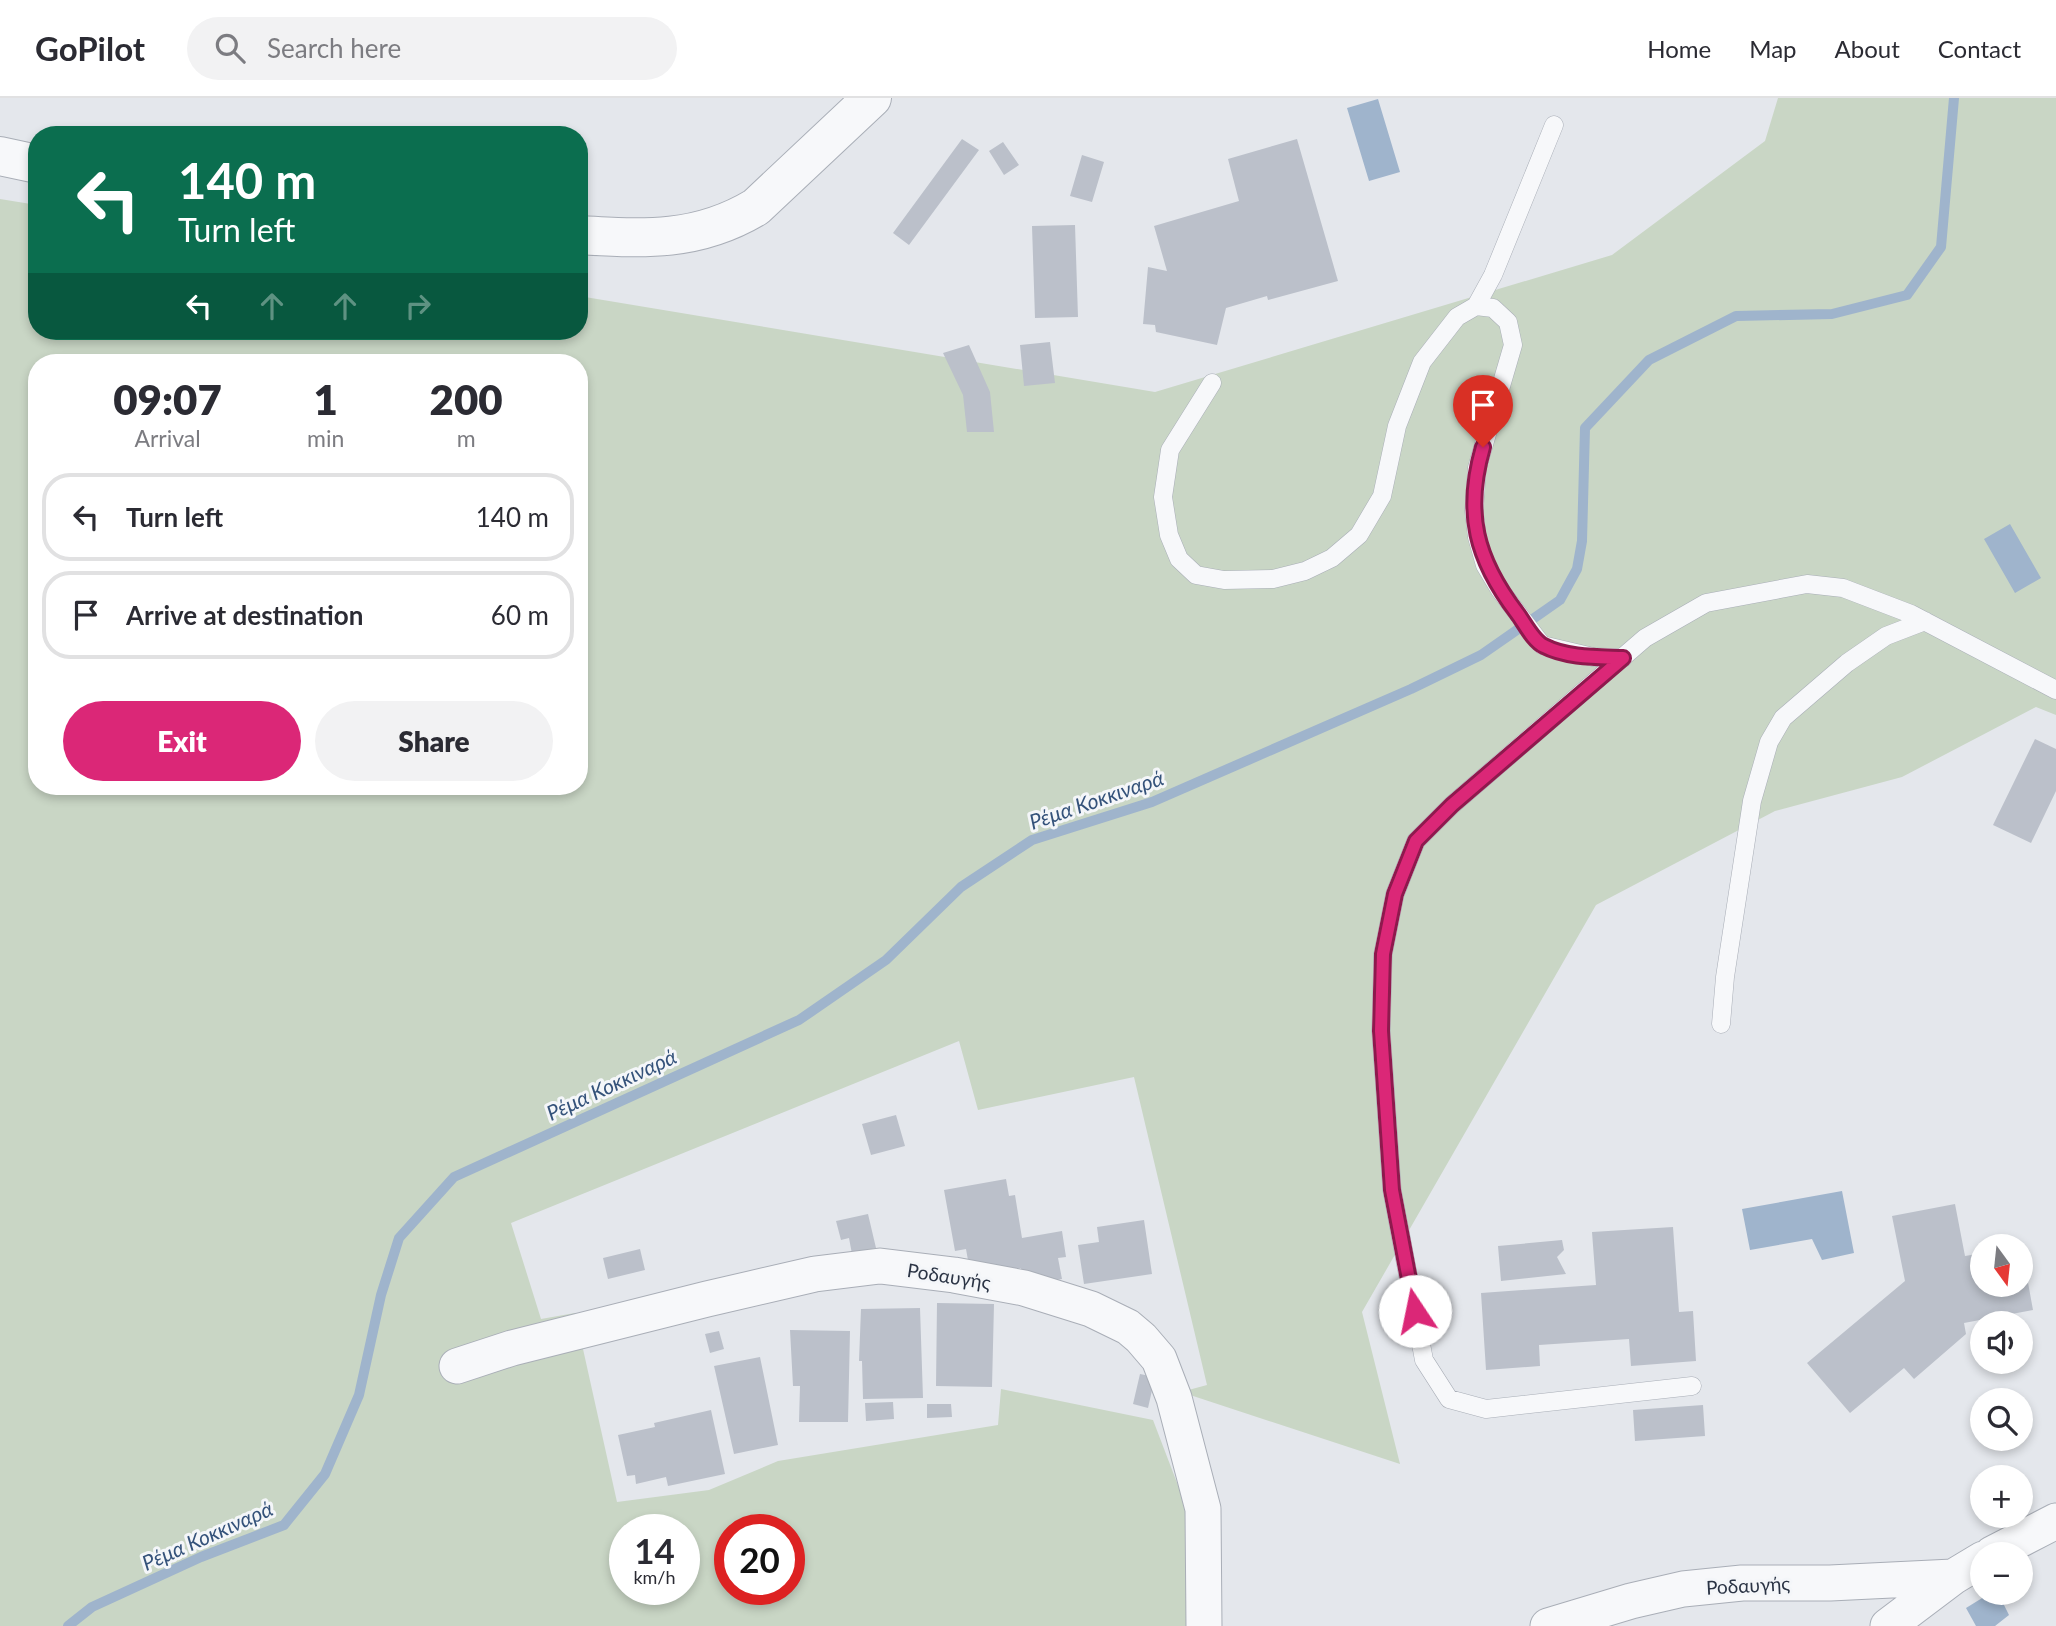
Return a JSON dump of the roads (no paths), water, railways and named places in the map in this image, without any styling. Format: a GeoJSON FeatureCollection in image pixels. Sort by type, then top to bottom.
{"type":"FeatureCollection","features":[{"type":"Feature","properties":{"kind":"street"},"geometry":{"type":"LineString","coordinates":[[588,235],[685,236],[736,219],[756,207],[872,98]]}},
{"type":"Feature","properties":{"kind":"street"},"geometry":{"type":"LineString","coordinates":[[0,156],[28,162]]}},
{"type":"Feature","properties":{"kind":"street","name":"Ροδαυγής"},"geometry":{"type":"LineString","coordinates":[[457,1366],[512,1348],[707,1299],[815,1274],[880,1266],[954,1275],[1024,1288],[1091,1309],[1128,1327],[1141,1338],[1159,1359],[1174,1398],[1203,1509],[1204,1626]]}},
{"type":"Feature","properties":{"kind":"street"},"geometry":{"type":"LineString","coordinates":[[2015,1542],[2056,1521]]}},
{"type":"Feature","properties":{"kind":"street"},"geometry":{"type":"LineString","coordinates":[[1888,1626],[1952,1577],[1970,1567]]}},
{"type":"Feature","properties":{"kind":"street","name":"Ροδαυγής"},"geometry":{"type":"LineString","coordinates":[[1548,1626],[1631,1601],[1684,1589],[1742,1583],[1830,1583],[1952,1577]]}},
{"type":"Feature","properties":{"kind":"lane"},"geometry":{"type":"LineString","coordinates":[[1212,383],[1170,450],[1163,497],[1169,535],[1179,559],[1196,575],[1224,580],[1273,579],[1305,571],[1332,558],[1359,535],[1382,496],[1398,426],[1422,362],[1457,317],[1476,306],[1493,275],[1510,226],[1554,125]]}},
{"type":"Feature","properties":{"kind":"lane"},"geometry":{"type":"LineString","coordinates":[[1476,306],[1493,308],[1508,322],[1513,345],[1477,468],[1474,512],[1485,565],[1500,590],[1542,645],[1593,657],[1623,658]]}},
{"type":"Feature","properties":{"kind":"lane"},"geometry":{"type":"LineString","coordinates":[[1692,1386],[1486,1409],[1449,1399],[1424,1360],[1392,1190],[1381,1031],[1383,954],[1395,894],[1416,841],[1452,805],[1645,638],[1706,603],[1807,584],[1843,589],[1924,621],[2056,691]]}},
{"type":"Feature","properties":{"kind":"lane"},"geometry":{"type":"LineString","coordinates":[[1721,1024],[1725,977],[1752,802],[1769,742],[1783,718],[1847,663],[1886,636],[1924,621]]}},
{"type":"Feature","properties":{"kind":"water"},"geometry":{"type":"Polygon","coordinates":[[[1378,99],[1400,172],[1369,181],[1347,108],[1378,99]]]}},
{"type":"Feature","properties":{"kind":"water"},"geometry":{"type":"Polygon","coordinates":[[[2010,524],[2041,578],[2015,593],[1984,539],[2010,524]]]}},
{"type":"Feature","properties":{"kind":"water"},"geometry":{"type":"Polygon","coordinates":[[[1842,1191],[1854,1253],[1822,1260],[1812,1239],[1750,1250],[1742,1209],[1842,1191]]]}},
{"type":"Feature","properties":{"kind":"water"},"geometry":{"type":"Polygon","coordinates":[[[1971,1605],[2004,1605],[2009,1615],[1995,1626],[1976,1626],[1966,1608],[1971,1605]]]}},
{"type":"Feature","properties":{"kind":"waterway","name":"Ρέμα Κοκκιναρά"},"geometry":{"type":"LineString","coordinates":[[68,1626],[92,1607],[201,1557],[284,1525],[325,1474],[359,1395],[381,1295],[399,1238],[454,1177],[799,1020],[886,960],[961,887],[1032,840],[1152,802],[1411,689],[1481,655],[1560,600],[1577,569],[1582,541],[1585,428],[1649,360],[1736,316],[1832,314],[1907,295],[1941,247],[1954,98]]}}]}
